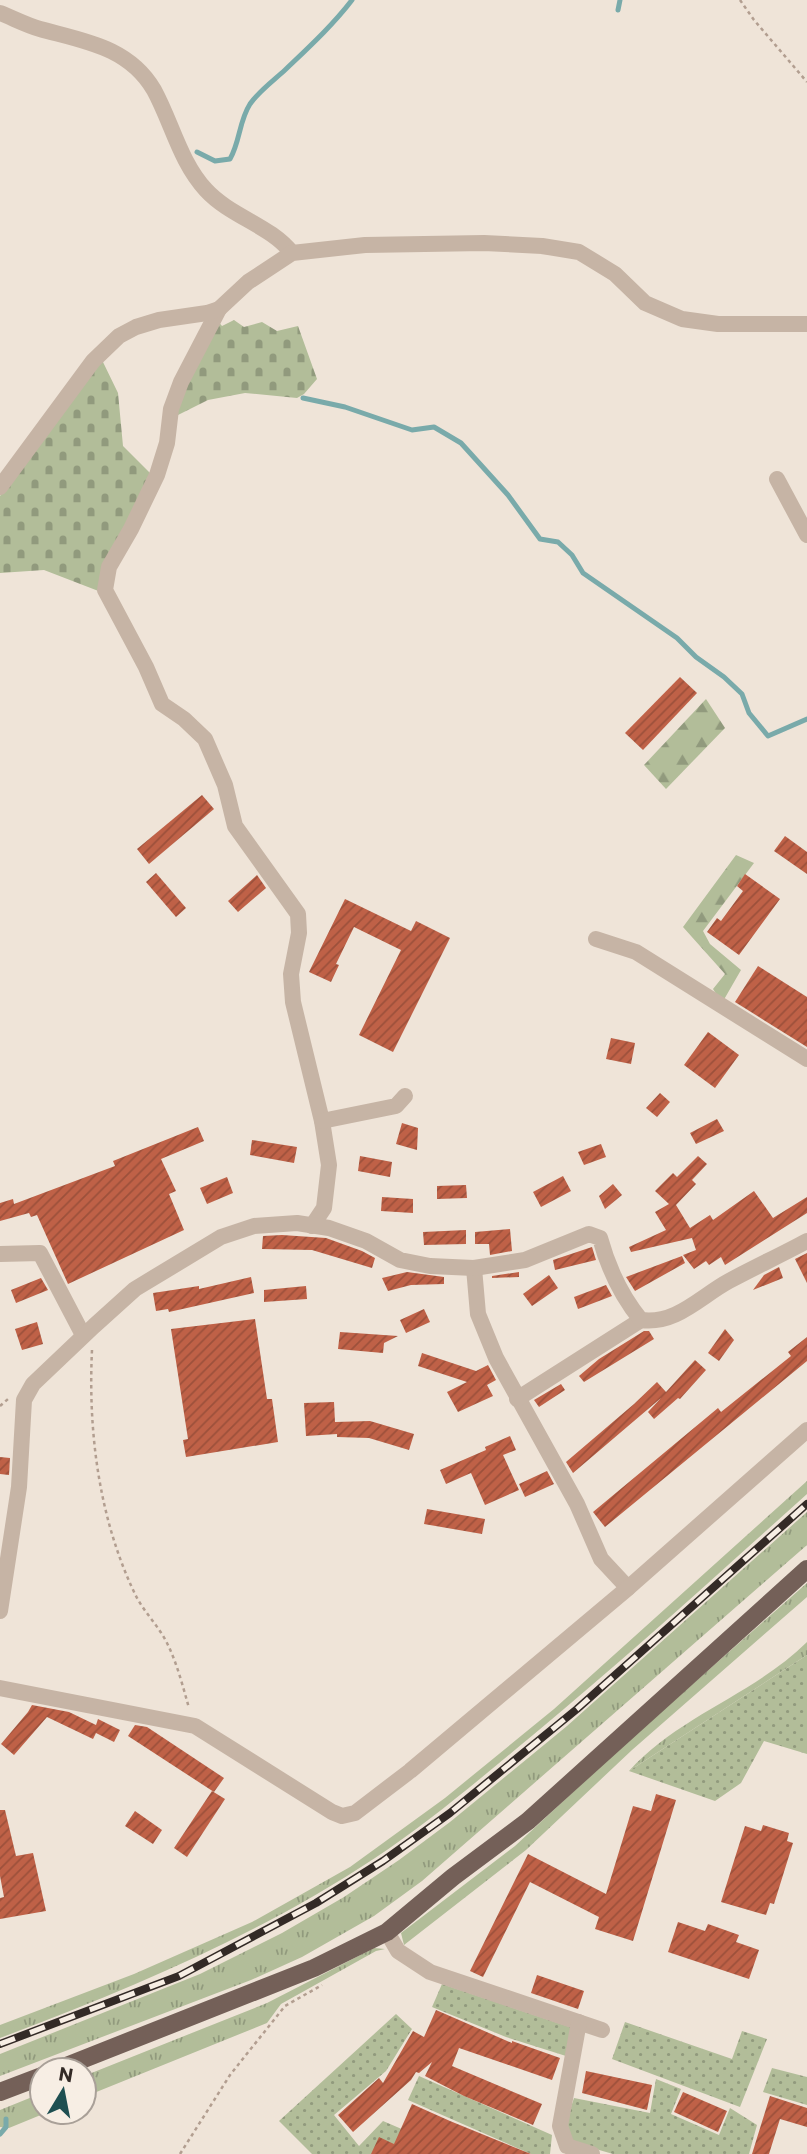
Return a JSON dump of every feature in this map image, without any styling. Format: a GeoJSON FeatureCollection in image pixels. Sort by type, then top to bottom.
{"type":"FeatureCollection","features":[{"type":"Feature","properties":{"kind":"main road"},"geometry":{"type":"LineString","coordinates":[[91,2056],[314,1968],[387,1932],[453,1877],[528,1821],[807,1569]]}},
{"type":"Feature","properties":{"kind":"main road"},"geometry":{"type":"LineString","coordinates":[[0,2092],[28,2081]]}},
{"type":"Feature","properties":{"kind":"street"},"geometry":{"type":"LineString","coordinates":[[0,13],[38,29],[105,47],[130,61],[153,88],[187,164],[206,190],[227,208],[282,241],[292,253]]}},
{"type":"Feature","properties":{"kind":"street"},"geometry":{"type":"LineString","coordinates":[[312,1226],[324,1208],[329,1165],[322,1121],[293,1002],[291,974],[299,933],[298,914],[235,826],[225,785],[205,739],[184,719],[162,704],[146,667],[105,590],[109,567],[157,475],[167,443],[171,409],[181,382],[219,309],[248,282],[292,253],[379,245],[484,243],[542,246],[579,252],[615,274],[646,303],[682,319],[718,324],[807,324]]}},
{"type":"Feature","properties":{"kind":"street"},"geometry":{"type":"LineString","coordinates":[[0,487],[93,361],[119,336],[159,320],[219,309]]}},
{"type":"Feature","properties":{"kind":"street"},"geometry":{"type":"LineString","coordinates":[[778,479],[807,534]]}},
{"type":"Feature","properties":{"kind":"street"},"geometry":{"type":"LineString","coordinates":[[596,939],[636,952],[807,1059]]}},
{"type":"Feature","properties":{"kind":"street"},"geometry":{"type":"LineString","coordinates":[[322,1121],[396,1106],[405,1097]]}},
{"type":"Feature","properties":{"kind":"street"},"geometry":{"type":"LineString","coordinates":[[0,1611],[19,1487],[24,1400],[33,1384],[135,1289],[221,1237],[254,1226],[297,1223],[330,1228],[366,1241],[400,1261],[430,1266],[474,1268],[525,1260],[589,1234],[600,1238],[605,1257],[630,1306],[641,1320]]}},
{"type":"Feature","properties":{"kind":"street"},"geometry":{"type":"LineString","coordinates":[[517,1399],[641,1320],[653,1322],[670,1317],[727,1282],[807,1241]]}},
{"type":"Feature","properties":{"kind":"street"},"geometry":{"type":"LineString","coordinates":[[0,1254],[40,1253],[88,1330]]}},
{"type":"Feature","properties":{"kind":"street"},"geometry":{"type":"LineString","coordinates":[[474,1268],[478,1314],[485,1336],[517,1399],[577,1504],[601,1559],[628,1588]]}},
{"type":"Feature","properties":{"kind":"street"},"geometry":{"type":"LineString","coordinates":[[0,1688],[195,1727],[332,1812],[342,1816],[355,1813],[410,1771],[628,1588],[807,1430]]}},
{"type":"Feature","properties":{"kind":"street"},"geometry":{"type":"LineString","coordinates":[[387,1932],[398,1951],[430,1972],[602,2030]]}},
{"type":"Feature","properties":{"kind":"street"},"geometry":{"type":"LineString","coordinates":[[579,2022],[560,2126],[567,2150],[592,2154]]}},
{"type":"Feature","properties":{"kind":"path"},"geometry":{"type":"LineString","coordinates":[[740,0],[807,82]]}},
{"type":"Feature","properties":{"kind":"path"},"geometry":{"type":"LineString","coordinates":[[88,1330],[97,1468],[114,1545],[136,1596],[167,1643],[195,1727]]}},
{"type":"Feature","properties":{"kind":"path"},"geometry":{"type":"LineString","coordinates":[[180,2154],[230,2075],[285,2006],[331,1979]]}},
{"type":"Feature","properties":{"kind":"green space"},"geometry":{"type":"Polygon","coordinates":[[[216,319],[222,326],[234,320],[244,327],[262,322],[277,331],[298,326],[317,379],[297,398],[245,393],[208,400],[176,416],[184,387],[216,319]]]}},
{"type":"Feature","properties":{"kind":"green space"},"geometry":{"type":"Polygon","coordinates":[[[102,360],[118,393],[123,446],[153,476],[101,592],[44,570],[0,573],[0,496],[102,360]]]}},
{"type":"Feature","properties":{"kind":"green space"},"geometry":{"type":"Polygon","coordinates":[[[706,699],[725,728],[666,789],[644,765],[706,699]]]}},
{"type":"Feature","properties":{"kind":"green space"},"geometry":{"type":"Polygon","coordinates":[[[736,855],[754,863],[703,931],[710,944],[741,970],[722,1003],[713,989],[725,974],[683,927],[736,855]]]}},
{"type":"Feature","properties":{"kind":"green space"},"geometry":{"type":"Polygon","coordinates":[[[807,1481],[807,1494],[637,1646],[475,1783],[396,1844],[331,1886],[240,1936],[145,1980],[0,2038],[0,2025],[134,1974],[252,1922],[350,1867],[445,1798],[554,1709],[807,1481]]]}},
{"type":"Feature","properties":{"kind":"green space"},"geometry":{"type":"Polygon","coordinates":[[[807,1512],[807,1545],[422,1881],[374,1916],[302,1957],[251,1980],[52,2056],[28,2056],[28,2065],[0,2076],[0,2054],[200,1974],[282,1933],[344,1897],[450,1822],[567,1726],[807,1512]]]}},
{"type":"Feature","properties":{"kind":"green space"},"geometry":{"type":"Polygon","coordinates":[[[807,1583],[807,1597],[632,1750],[526,1850],[404,1945],[401,1933],[515,1846],[628,1741],[807,1583]]]}},
{"type":"Feature","properties":{"kind":"green space"},"geometry":{"type":"Polygon","coordinates":[[[807,1642],[807,1655],[629,1771],[670,1735],[764,1676],[807,1642]]]}},
{"type":"Feature","properties":{"kind":"green space"},"geometry":{"type":"Polygon","coordinates":[[[807,1655],[807,1754],[764,1741],[741,1783],[715,1801],[629,1771],[807,1655]]]}},
{"type":"Feature","properties":{"kind":"green space"},"geometry":{"type":"Polygon","coordinates":[[[374,1948],[385,1949],[376,1951],[281,2004],[267,2023],[98,2091],[98,2070],[267,2003],[374,1948]]]}},
{"type":"Feature","properties":{"kind":"green space"},"geometry":{"type":"Polygon","coordinates":[[[442,1984],[573,2028],[566,2056],[506,2037],[432,2007],[442,1984]]]}},
{"type":"Feature","properties":{"kind":"green space"},"geometry":{"type":"Polygon","coordinates":[[[396,2014],[412,2029],[386,2071],[334,2115],[359,2146],[383,2121],[460,2154],[312,2154],[279,2121],[396,2014]]]}},
{"type":"Feature","properties":{"kind":"green space"},"geometry":{"type":"Polygon","coordinates":[[[625,2022],[732,2059],[742,2031],[767,2039],[740,2107],[612,2059],[625,2022]]]}},
{"type":"Feature","properties":{"kind":"green space"},"geometry":{"type":"Polygon","coordinates":[[[772,2068],[807,2077],[807,2105],[763,2092],[772,2068]]]}},
{"type":"Feature","properties":{"kind":"green space"},"geometry":{"type":"Polygon","coordinates":[[[419,2076],[552,2135],[550,2154],[531,2154],[408,2100],[419,2076]]]}},
{"type":"Feature","properties":{"kind":"green space"},"geometry":{"type":"Polygon","coordinates":[[[656,2079],[681,2089],[671,2114],[719,2135],[730,2108],[757,2125],[749,2154],[613,2154],[575,2143],[567,2135],[565,2125],[574,2098],[650,2113],[656,2079]]]}},
{"type":"Feature","properties":{"kind":"green space"},"geometry":{"type":"Polygon","coordinates":[[[28,2099],[28,2120],[9,2128],[0,2127],[0,2110],[28,2099]]]}},
{"type":"Feature","properties":{"kind":"building"},"geometry":{"type":"Polygon","coordinates":[[[680,677],[697,693],[643,750],[625,733],[680,677]]]}},
{"type":"Feature","properties":{"kind":"building"},"geometry":{"type":"Polygon","coordinates":[[[202,795],[214,809],[149,864],[137,849],[202,795]]]}},
{"type":"Feature","properties":{"kind":"building"},"geometry":{"type":"Polygon","coordinates":[[[785,836],[807,852],[807,874],[774,851],[785,836]]]}},
{"type":"Feature","properties":{"kind":"building"},"geometry":{"type":"Polygon","coordinates":[[[156,873],[186,908],[176,917],[146,882],[156,873]]]}},
{"type":"Feature","properties":{"kind":"building"},"geometry":{"type":"Polygon","coordinates":[[[745,874],[780,899],[739,955],[707,932],[717,918],[721,921],[743,891],[737,886],[745,874]]]}},
{"type":"Feature","properties":{"kind":"building"},"geometry":{"type":"Polygon","coordinates":[[[257,875],[266,888],[238,912],[228,901],[257,875]]]}},
{"type":"Feature","properties":{"kind":"building"},"geometry":{"type":"Polygon","coordinates":[[[345,899],[411,931],[416,921],[450,938],[393,1052],[359,1035],[401,950],[354,927],[336,964],[339,965],[331,982],[309,972],[345,899]]]}},
{"type":"Feature","properties":{"kind":"building"},"geometry":{"type":"Polygon","coordinates":[[[758,966],[807,997],[807,1047],[735,1002],[758,966]]]}},
{"type":"Feature","properties":{"kind":"building"},"geometry":{"type":"Polygon","coordinates":[[[708,1032],[739,1055],[715,1088],[684,1065],[708,1032]]]}},
{"type":"Feature","properties":{"kind":"building"},"geometry":{"type":"Polygon","coordinates":[[[611,1038],[635,1043],[631,1064],[606,1059],[611,1038]]]}},
{"type":"Feature","properties":{"kind":"building"},"geometry":{"type":"Polygon","coordinates":[[[660,1093],[670,1102],[657,1117],[646,1108],[660,1093]]]}},
{"type":"Feature","properties":{"kind":"building"},"geometry":{"type":"Polygon","coordinates":[[[717,1119],[724,1131],[696,1144],[690,1133],[717,1119]]]}},
{"type":"Feature","properties":{"kind":"building"},"geometry":{"type":"Polygon","coordinates":[[[402,1123],[418,1128],[417,1150],[396,1144],[402,1123]]]}},
{"type":"Feature","properties":{"kind":"building"},"geometry":{"type":"Polygon","coordinates":[[[198,1127],[204,1141],[161,1159],[176,1191],[169,1194],[184,1230],[68,1284],[37,1215],[31,1217],[29,1213],[0,1221],[0,1203],[13,1199],[14,1204],[115,1166],[113,1161],[198,1127]]]}},
{"type":"Feature","properties":{"kind":"building"},"geometry":{"type":"Polygon","coordinates":[[[252,1140],[297,1147],[294,1163],[250,1155],[252,1140]]]}},
{"type":"Feature","properties":{"kind":"building"},"geometry":{"type":"Polygon","coordinates":[[[601,1144],[606,1157],[584,1165],[578,1152],[601,1144]]]}},
{"type":"Feature","properties":{"kind":"building"},"geometry":{"type":"Polygon","coordinates":[[[360,1156],[392,1162],[390,1177],[358,1171],[360,1156]]]}},
{"type":"Feature","properties":{"kind":"building"},"geometry":{"type":"Polygon","coordinates":[[[698,1156],[707,1164],[692,1180],[696,1184],[676,1205],[690,1228],[710,1215],[713,1220],[754,1191],[773,1218],[807,1197],[807,1213],[725,1265],[721,1257],[709,1265],[706,1261],[694,1269],[683,1255],[696,1250],[692,1238],[631,1252],[629,1247],[666,1230],[655,1212],[669,1204],[655,1191],[673,1173],[677,1177],[698,1156]]]}},
{"type":"Feature","properties":{"kind":"building"},"geometry":{"type":"Polygon","coordinates":[[[563,1176],[571,1191],[541,1207],[533,1192],[563,1176]]]}},
{"type":"Feature","properties":{"kind":"building"},"geometry":{"type":"Polygon","coordinates":[[[227,1177],[233,1193],[207,1204],[200,1188],[227,1177]]]}},
{"type":"Feature","properties":{"kind":"building"},"geometry":{"type":"Polygon","coordinates":[[[613,1184],[622,1195],[605,1209],[599,1196],[613,1184]]]}},
{"type":"Feature","properties":{"kind":"building"},"geometry":{"type":"Polygon","coordinates":[[[466,1185],[467,1198],[437,1199],[437,1186],[466,1185]]]}},
{"type":"Feature","properties":{"kind":"building"},"geometry":{"type":"Polygon","coordinates":[[[382,1197],[413,1199],[413,1213],[381,1211],[382,1197]]]}},
{"type":"Feature","properties":{"kind":"building"},"geometry":{"type":"Polygon","coordinates":[[[510,1229],[512,1251],[490,1255],[489,1244],[475,1244],[475,1232],[510,1229]]]}},
{"type":"Feature","properties":{"kind":"building"},"geometry":{"type":"Polygon","coordinates":[[[466,1230],[466,1244],[424,1245],[423,1232],[466,1230]]]}},
{"type":"Feature","properties":{"kind":"building"},"geometry":{"type":"Polygon","coordinates":[[[263,1236],[326,1238],[362,1251],[375,1258],[372,1268],[312,1250],[262,1249],[263,1236]]]}},
{"type":"Feature","properties":{"kind":"building"},"geometry":{"type":"Polygon","coordinates":[[[592,1247],[596,1260],[555,1270],[553,1260],[592,1247]]]}},
{"type":"Feature","properties":{"kind":"building"},"geometry":{"type":"Polygon","coordinates":[[[807,1253],[807,1283],[795,1259],[807,1253]]]}},
{"type":"Feature","properties":{"kind":"building"},"geometry":{"type":"Polygon","coordinates":[[[682,1256],[685,1263],[635,1291],[626,1277],[682,1256]]]}},
{"type":"Feature","properties":{"kind":"building"},"geometry":{"type":"Polygon","coordinates":[[[779,1267],[783,1278],[753,1290],[764,1275],[779,1267]]]}},
{"type":"Feature","properties":{"kind":"building"},"geometry":{"type":"Polygon","coordinates":[[[407,1272],[444,1277],[444,1284],[411,1285],[388,1291],[382,1278],[407,1272]]]}},
{"type":"Feature","properties":{"kind":"building"},"geometry":{"type":"Polygon","coordinates":[[[519,1272],[519,1277],[492,1278],[492,1276],[519,1272]]]}},
{"type":"Feature","properties":{"kind":"building"},"geometry":{"type":"Polygon","coordinates":[[[549,1275],[558,1288],[532,1306],[523,1294],[549,1275]]]}},
{"type":"Feature","properties":{"kind":"building"},"geometry":{"type":"Polygon","coordinates":[[[251,1277],[254,1293],[169,1312],[168,1309],[156,1311],[153,1293],[199,1286],[199,1289],[251,1277]]]}},
{"type":"Feature","properties":{"kind":"building"},"geometry":{"type":"Polygon","coordinates":[[[41,1278],[48,1290],[16,1303],[11,1290],[41,1278]]]}},
{"type":"Feature","properties":{"kind":"building"},"geometry":{"type":"Polygon","coordinates":[[[606,1285],[612,1296],[578,1309],[574,1297],[606,1285]]]}},
{"type":"Feature","properties":{"kind":"building"},"geometry":{"type":"Polygon","coordinates":[[[306,1286],[307,1299],[264,1302],[264,1290],[306,1286]]]}},
{"type":"Feature","properties":{"kind":"building"},"geometry":{"type":"Polygon","coordinates":[[[424,1309],[430,1322],[406,1333],[400,1320],[424,1309]]]}},
{"type":"Feature","properties":{"kind":"building"},"geometry":{"type":"Polygon","coordinates":[[[255,1319],[267,1399],[272,1399],[278,1442],[186,1457],[183,1440],[188,1439],[171,1329],[255,1319]]]}},
{"type":"Feature","properties":{"kind":"building"},"geometry":{"type":"Polygon","coordinates":[[[37,1322],[43,1344],[22,1350],[15,1329],[37,1322]]]}},
{"type":"Feature","properties":{"kind":"building"},"geometry":{"type":"Polygon","coordinates":[[[725,1329],[734,1340],[719,1361],[708,1353],[725,1329]]]}},
{"type":"Feature","properties":{"kind":"building"},"geometry":{"type":"Polygon","coordinates":[[[644,1331],[649,1331],[654,1339],[584,1382],[579,1376],[599,1359],[644,1331]]]}},
{"type":"Feature","properties":{"kind":"building"},"geometry":{"type":"Polygon","coordinates":[[[340,1332],[398,1336],[384,1343],[383,1353],[338,1349],[340,1332]]]}},
{"type":"Feature","properties":{"kind":"building"},"geometry":{"type":"Polygon","coordinates":[[[807,1337],[807,1361],[605,1527],[593,1512],[718,1408],[721,1412],[791,1356],[788,1352],[807,1337]]]}},
{"type":"Feature","properties":{"kind":"building"},"geometry":{"type":"Polygon","coordinates":[[[422,1353],[476,1371],[488,1365],[496,1380],[487,1385],[493,1396],[458,1412],[447,1392],[467,1382],[418,1366],[422,1353]]]}},
{"type":"Feature","properties":{"kind":"building"},"geometry":{"type":"Polygon","coordinates":[[[695,1360],[706,1370],[680,1399],[654,1419],[648,1412],[661,1398],[573,1473],[566,1462],[657,1382],[666,1392],[695,1360]]]}},
{"type":"Feature","properties":{"kind":"building"},"geometry":{"type":"Polygon","coordinates":[[[561,1384],[565,1390],[539,1407],[534,1400],[561,1384]]]}},
{"type":"Feature","properties":{"kind":"building"},"geometry":{"type":"Polygon","coordinates":[[[334,1402],[335,1422],[370,1421],[414,1434],[409,1450],[369,1438],[337,1437],[337,1434],[306,1436],[304,1403],[334,1402]]]}},
{"type":"Feature","properties":{"kind":"building"},"geometry":{"type":"Polygon","coordinates":[[[510,1436],[516,1450],[503,1455],[519,1490],[485,1505],[471,1473],[446,1484],[440,1470],[486,1450],[485,1447],[510,1436]]]}},
{"type":"Feature","properties":{"kind":"building"},"geometry":{"type":"Polygon","coordinates":[[[0,1457],[10,1458],[9,1475],[0,1474],[0,1457]]]}},
{"type":"Feature","properties":{"kind":"building"},"geometry":{"type":"Polygon","coordinates":[[[547,1471],[554,1484],[525,1497],[519,1484],[547,1471]]]}},
{"type":"Feature","properties":{"kind":"building"},"geometry":{"type":"Polygon","coordinates":[[[427,1509],[485,1519],[482,1534],[424,1524],[427,1509]]]}},
{"type":"Feature","properties":{"kind":"building"},"geometry":{"type":"Polygon","coordinates":[[[32,1705],[69,1712],[96,1725],[98,1719],[120,1730],[114,1742],[96,1733],[93,1739],[47,1717],[14,1755],[1,1744],[32,1705]]]}},
{"type":"Feature","properties":{"kind":"building"},"geometry":{"type":"Polygon","coordinates":[[[135,1725],[147,1727],[224,1778],[214,1792],[128,1736],[135,1725]]]}},
{"type":"Feature","properties":{"kind":"building"},"geometry":{"type":"Polygon","coordinates":[[[212,1791],[225,1799],[187,1857],[174,1848],[212,1791]]]}},
{"type":"Feature","properties":{"kind":"building"},"geometry":{"type":"Polygon","coordinates":[[[656,1794],[676,1800],[633,1941],[595,1929],[599,1917],[530,1882],[483,1977],[470,1971],[528,1854],[606,1894],[633,1806],[651,1811],[656,1794]]]}},
{"type":"Feature","properties":{"kind":"building"},"geometry":{"type":"Polygon","coordinates":[[[0,1810],[5,1810],[16,1856],[33,1853],[46,1911],[0,1919],[0,1898],[4,1897],[0,1876],[0,1810]]]}},
{"type":"Feature","properties":{"kind":"building"},"geometry":{"type":"Polygon","coordinates":[[[135,1811],[162,1830],[153,1844],[125,1826],[135,1811]]]}},
{"type":"Feature","properties":{"kind":"building"},"geometry":{"type":"Polygon","coordinates":[[[763,1825],[789,1833],[787,1841],[793,1843],[774,1904],[770,1903],[766,1915],[721,1902],[745,1826],[761,1831],[763,1825]]]}},
{"type":"Feature","properties":{"kind":"building"},"geometry":{"type":"Polygon","coordinates":[[[678,1922],[705,1931],[708,1924],[739,1935],[736,1942],[759,1950],[749,1979],[668,1952],[678,1922]]]}},
{"type":"Feature","properties":{"kind":"building"},"geometry":{"type":"Polygon","coordinates":[[[537,1975],[584,1991],[578,2009],[531,1993],[537,1975]]]}},
{"type":"Feature","properties":{"kind":"building"},"geometry":{"type":"Polygon","coordinates":[[[436,2010],[512,2043],[560,2058],[552,2080],[459,2048],[452,2066],[542,2104],[533,2125],[425,2076],[432,2062],[419,2073],[416,2072],[411,2080],[353,2132],[338,2115],[379,2078],[383,2083],[413,2031],[424,2037],[436,2010]]]}},
{"type":"Feature","properties":{"kind":"building"},"geometry":{"type":"Polygon","coordinates":[[[586,2071],[652,2085],[647,2110],[582,2093],[586,2071]]]}},
{"type":"Feature","properties":{"kind":"building"},"geometry":{"type":"Polygon","coordinates":[[[683,2092],[727,2111],[718,2132],[674,2112],[683,2092]]]}},
{"type":"Feature","properties":{"kind":"building"},"geometry":{"type":"Polygon","coordinates":[[[770,2096],[807,2108],[807,2127],[780,2119],[769,2154],[752,2154],[770,2096]]]}},
{"type":"Feature","properties":{"kind":"building"},"geometry":{"type":"Polygon","coordinates":[[[412,2104],[531,2154],[371,2154],[379,2137],[394,2144],[412,2104]]]}},
{"type":"Feature","properties":{"kind":"waterway"},"geometry":{"type":"LineString","coordinates":[[197,152],[215,161],[230,159],[246,111],[254,99],[320,36],[352,0]]}},
{"type":"Feature","properties":{"kind":"waterway"},"geometry":{"type":"LineString","coordinates":[[618,10],[620,0]]}},
{"type":"Feature","properties":{"kind":"waterway"},"geometry":{"type":"LineString","coordinates":[[303,398],[345,407],[412,430],[434,427],[461,443],[508,495],[540,539],[558,542],[572,555],[583,573],[677,638],[696,657],[724,677],[742,694],[749,713],[768,736],[807,719]]}},
{"type":"Feature","properties":{"kind":"waterway"},"geometry":{"type":"LineString","coordinates":[[0,2134],[6,2127],[6,2119]]}},
{"type":"Feature","properties":{"kind":"railway"},"geometry":{"type":"LineString","coordinates":[[0,2044],[179,1976],[316,1903],[383,1861],[450,1813],[577,1709],[807,1504]]}}]}
